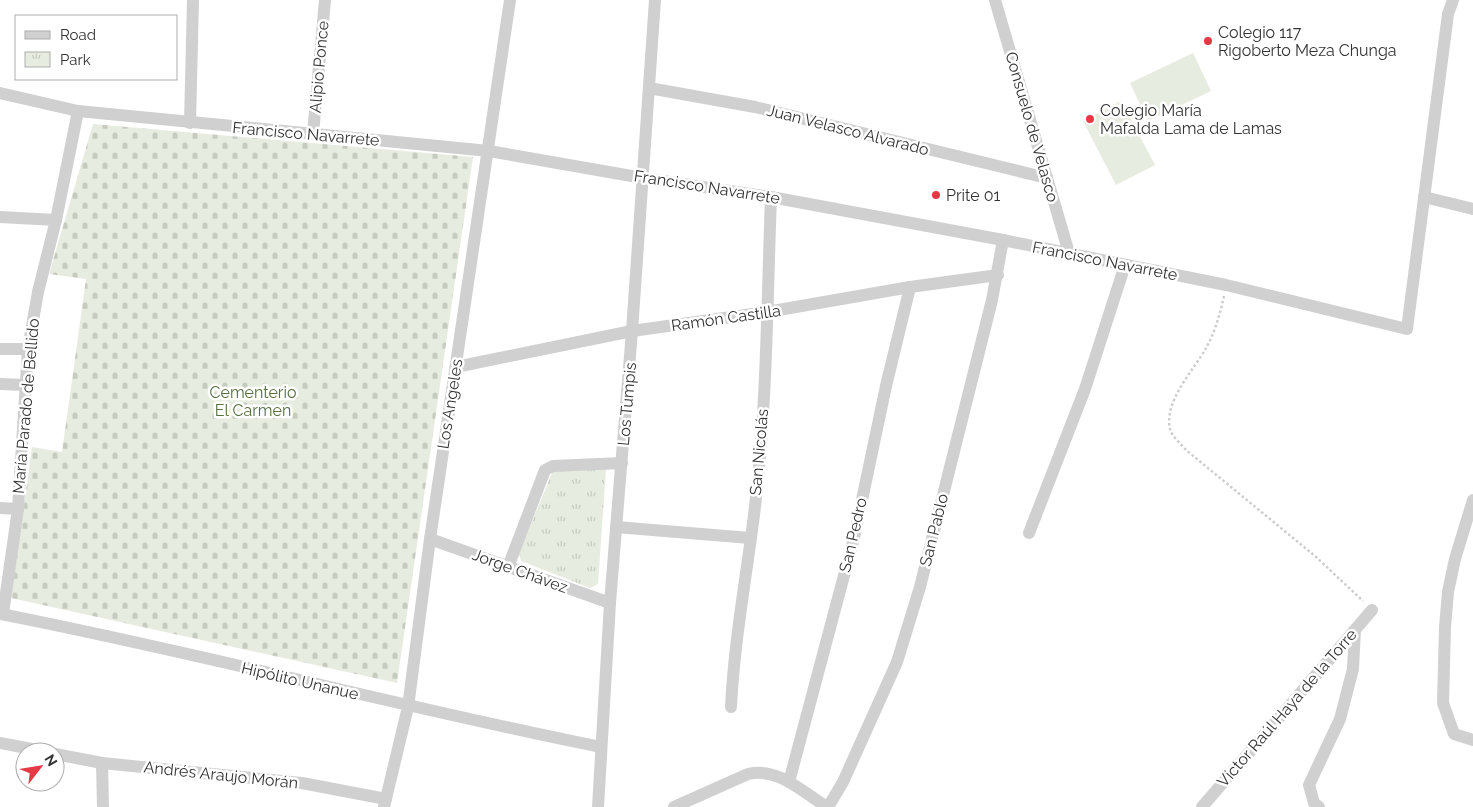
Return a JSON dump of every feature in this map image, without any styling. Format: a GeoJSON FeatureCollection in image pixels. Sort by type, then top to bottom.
{"type":"FeatureCollection","features":[{"type":"Feature","properties":{"kind":"street"},"geometry":{"type":"LineString","coordinates":[[190,123],[193,0]]}},
{"type":"Feature","properties":{"kind":"street","name":"Alipio Ponce"},"geometry":{"type":"LineString","coordinates":[[313,134],[325,0]]}},
{"type":"Feature","properties":{"kind":"street","name":"Los Angeles"},"geometry":{"type":"LineString","coordinates":[[385,803],[408,707],[430,539],[510,0]]}},
{"type":"Feature","properties":{"kind":"street","name":"Los Tumpis"},"geometry":{"type":"LineString","coordinates":[[598,807],[610,603],[632,331],[654,0]]}},
{"type":"Feature","properties":{"kind":"street","name":"Consuelo de Velasco"},"geometry":{"type":"LineString","coordinates":[[995,0],[1069,254]]}},
{"type":"Feature","properties":{"kind":"street"},"geometry":{"type":"LineString","coordinates":[[1453,0],[1448,14],[1424,197],[1473,209]]}},
{"type":"Feature","properties":{"kind":"street","name":"Juan Velasco Alvarado"},"geometry":{"type":"LineString","coordinates":[[649,88],[755,108],[1047,178]]}},
{"type":"Feature","properties":{"kind":"street","name":"Francisco Navarrete"},"geometry":{"type":"LineString","coordinates":[[0,93],[78,111],[489,151],[643,178],[772,196],[1226,285],[1406,328],[1424,197]]}},
{"type":"Feature","properties":{"kind":"street","name":"María Parado de Bellido"},"geometry":{"type":"LineString","coordinates":[[2,614],[18,509],[28,350],[38,292],[56,220],[78,111]]}},
{"type":"Feature","properties":{"kind":"street","name":"San Nicolás"},"geometry":{"type":"LineString","coordinates":[[731,707],[733,672],[750,538],[766,358],[772,196]]}},
{"type":"Feature","properties":{"kind":"street"},"geometry":{"type":"LineString","coordinates":[[0,217],[56,220]]}},
{"type":"Feature","properties":{"kind":"street","name":"San Pablo"},"geometry":{"type":"LineString","coordinates":[[828,807],[843,782],[897,662],[920,586],[998,275],[1003,240]]}},
{"type":"Feature","properties":{"kind":"street"},"geometry":{"type":"LineString","coordinates":[[1029,533],[1085,389],[1125,264]]}},
{"type":"Feature","properties":{"kind":"street","name":"Ramón Castilla"},"geometry":{"type":"LineString","coordinates":[[456,367],[632,331],[767,312],[910,287],[998,275]]}},
{"type":"Feature","properties":{"kind":"street","name":"San Pedro"},"geometry":{"type":"LineString","coordinates":[[789,782],[854,538],[886,386],[910,287]]}},
{"type":"Feature","properties":{"kind":"street"},"geometry":{"type":"LineString","coordinates":[[0,349],[28,350]]}},
{"type":"Feature","properties":{"kind":"street"},"geometry":{"type":"LineString","coordinates":[[0,384],[25,385]]}},
{"type":"Feature","properties":{"kind":"street"},"geometry":{"type":"LineString","coordinates":[[508,567],[546,470],[554,466],[622,463]]}},
{"type":"Feature","properties":{"kind":"street"},"geometry":{"type":"LineString","coordinates":[[1473,500],[1462,530],[1448,592],[1443,703],[1454,734],[1473,740]]}},
{"type":"Feature","properties":{"kind":"street"},"geometry":{"type":"LineString","coordinates":[[0,508],[18,509]]}},
{"type":"Feature","properties":{"kind":"street"},"geometry":{"type":"LineString","coordinates":[[616,527],[750,538]]}},
{"type":"Feature","properties":{"kind":"street","name":"Jorge Chávez"},"geometry":{"type":"LineString","coordinates":[[430,539],[610,603]]}},
{"type":"Feature","properties":{"kind":"street","name":"Víctor Raúl Haya de la Torre"},"geometry":{"type":"LineString","coordinates":[[1207,805],[1372,610]]}},
{"type":"Feature","properties":{"kind":"street","name":"Hipólito Unanue"},"geometry":{"type":"LineString","coordinates":[[2,614],[108,635],[408,707],[601,747]]}},
{"type":"Feature","properties":{"kind":"street"},"geometry":{"type":"LineString","coordinates":[[1320,807],[1314,803],[1309,784],[1340,720],[1353,669],[1355,630]]}},
{"type":"Feature","properties":{"kind":"street"},"geometry":{"type":"LineString","coordinates":[[0,743],[15,746]]}},
{"type":"Feature","properties":{"kind":"street","name":"Andrés Araujo Morán"},"geometry":{"type":"LineString","coordinates":[[65,756],[102,763],[302,783],[385,803]]}},
{"type":"Feature","properties":{"kind":"street"},"geometry":{"type":"LineString","coordinates":[[102,763],[102,807]]}},
{"type":"Feature","properties":{"kind":"street"},"geometry":{"type":"LineString","coordinates":[[674,807],[748,774],[761,771],[774,774],[789,782],[828,807]]}},
{"type":"Feature","properties":{"kind":"path"},"geometry":{"type":"LineString","coordinates":[[1226,285],[1220,314],[1206,348],[1179,389],[1170,411],[1171,432],[1186,450],[1315,556],[1372,610]]}},
{"type":"Feature","properties":{"kind":"green space"},"geometry":{"type":"Polygon","coordinates":[[[1193,53],[1211,91],[1148,121],[1130,83],[1193,53]]]}},
{"type":"Feature","properties":{"kind":"green space"},"geometry":{"type":"Polygon","coordinates":[[[1121,101],[1155,165],[1116,185],[1083,121],[1121,101]]]}},
{"type":"Feature","properties":{"kind":"green space","name":"Cementerio El Carmen"},"geometry":{"type":"Polygon","coordinates":[[[93,124],[473,157],[397,683],[11,598],[32,447],[62,452],[86,279],[49,274],[93,124]]]}},
{"type":"Feature","properties":{"kind":"green space"},"geometry":{"type":"Polygon","coordinates":[[[606,469],[598,584],[590,588],[521,561],[519,553],[554,470],[606,469]]]}},
{"type":"Feature","properties":{"kind":"place","name":"Colegio 117 Rigoberto Meza Chunga"},"geometry":{"type":"Point","coordinates":[1208,41]}},
{"type":"Feature","properties":{"kind":"place","name":"Colegio María Mafalda Lama de Lamas"},"geometry":{"type":"Point","coordinates":[1090,119]}},
{"type":"Feature","properties":{"kind":"place","name":"Prite 01"},"geometry":{"type":"Point","coordinates":[936,195]}}]}
